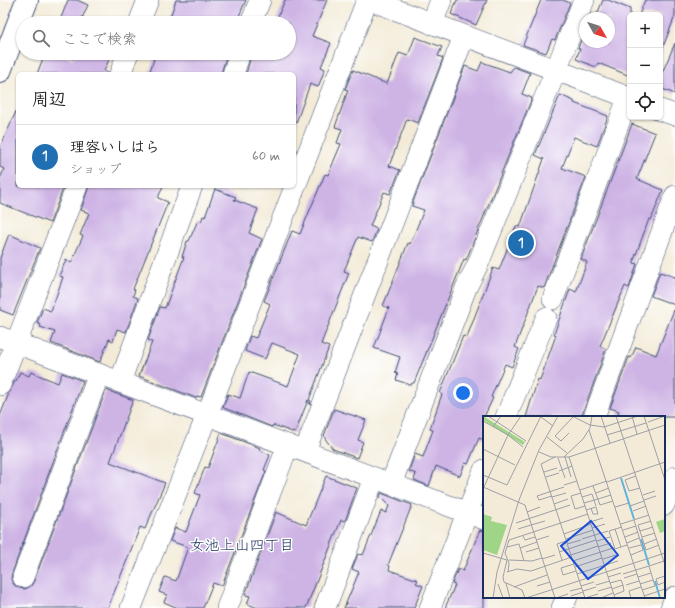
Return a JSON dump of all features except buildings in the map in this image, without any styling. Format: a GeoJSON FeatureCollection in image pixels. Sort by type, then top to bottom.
{"type":"FeatureCollection","features":[{"type":"Feature","properties":{"kind":"street"},"geometry":{"type":"LineString","coordinates":[[21,16],[27,0]]}},
{"type":"Feature","properties":{"kind":"street"},"geometry":{"type":"LineString","coordinates":[[142,16],[148,0]]}},
{"type":"Feature","properties":{"kind":"street"},"geometry":{"type":"LineString","coordinates":[[254,16],[260,0]]}},
{"type":"Feature","properties":{"kind":"street"},"geometry":{"type":"LineString","coordinates":[[296,184],[367,0]]}},
{"type":"Feature","properties":{"kind":"street"},"geometry":{"type":"LineString","coordinates":[[370,0],[627,97]]}},
{"type":"Feature","properties":{"kind":"street"},"geometry":{"type":"LineString","coordinates":[[432,24],[441,0]]}},
{"type":"Feature","properties":{"kind":"street"},"geometry":{"type":"LineString","coordinates":[[325,608],[466,288],[478,264],[584,0]]}},
{"type":"Feature","properties":{"kind":"street"},"geometry":{"type":"LineString","coordinates":[[0,71],[16,29]]}},
{"type":"Feature","properties":{"kind":"street"},"geometry":{"type":"LineString","coordinates":[[227,608],[296,448],[464,36]]}},
{"type":"Feature","properties":{"kind":"street"},"geometry":{"type":"LineString","coordinates":[[121,72],[125,60]]}},
{"type":"Feature","properties":{"kind":"street"},"geometry":{"type":"LineString","coordinates":[[234,72],[238,60]]}},
{"type":"Feature","properties":{"kind":"street"},"geometry":{"type":"LineString","coordinates":[[553,299],[627,103]]}},
{"type":"Feature","properties":{"kind":"street"},"geometry":{"type":"LineString","coordinates":[[663,111],[675,116]]}},
{"type":"Feature","properties":{"kind":"street"},"geometry":{"type":"LineString","coordinates":[[0,385],[8,340],[76,188]]}},
{"type":"Feature","properties":{"kind":"street"},"geometry":{"type":"LineString","coordinates":[[120,382],[191,188]]}},
{"type":"Feature","properties":{"kind":"street"},"geometry":{"type":"LineString","coordinates":[[131,608],[295,188]]}},
{"type":"Feature","properties":{"kind":"street"},"geometry":{"type":"LineString","coordinates":[[594,416],[675,196]]}},
{"type":"Feature","properties":{"kind":"street"},"geometry":{"type":"LineString","coordinates":[[506,416],[546,318]]}},
{"type":"Feature","properties":{"kind":"street"},"geometry":{"type":"LineString","coordinates":[[8,340],[475,516]]}},
{"type":"Feature","properties":{"kind":"street"},"geometry":{"type":"LineString","coordinates":[[23,577],[99,374]]}},
{"type":"Feature","properties":{"kind":"street"},"geometry":{"type":"LineString","coordinates":[[430,608],[475,516],[483,475]]}},
{"type":"Feature","properties":{"kind":"street"},"geometry":{"type":"LineString","coordinates":[[665,503],[675,478]]}},
{"type":"Feature","properties":{"kind":"street"},"geometry":{"type":"LineString","coordinates":[[665,587],[675,591]]}},
{"type":"Feature","properties":{"kind":"street"},"geometry":{"type":"LineString","coordinates":[[671,608],[675,597]]}},
{"type":"Feature","properties":{"kind":"street"},"geometry":{"type":"LineString","coordinates":[[562,608],[567,598]]}},
{"type":"Feature","properties":{"kind":"place","name":"理容いしはら"},"geometry":{"type":"Point","coordinates":[521,243]}},
{"type":"Feature","properties":{"kind":"district","name":"女池上山四丁目"},"geometry":{"type":"Point","coordinates":[242,546]}}]}
